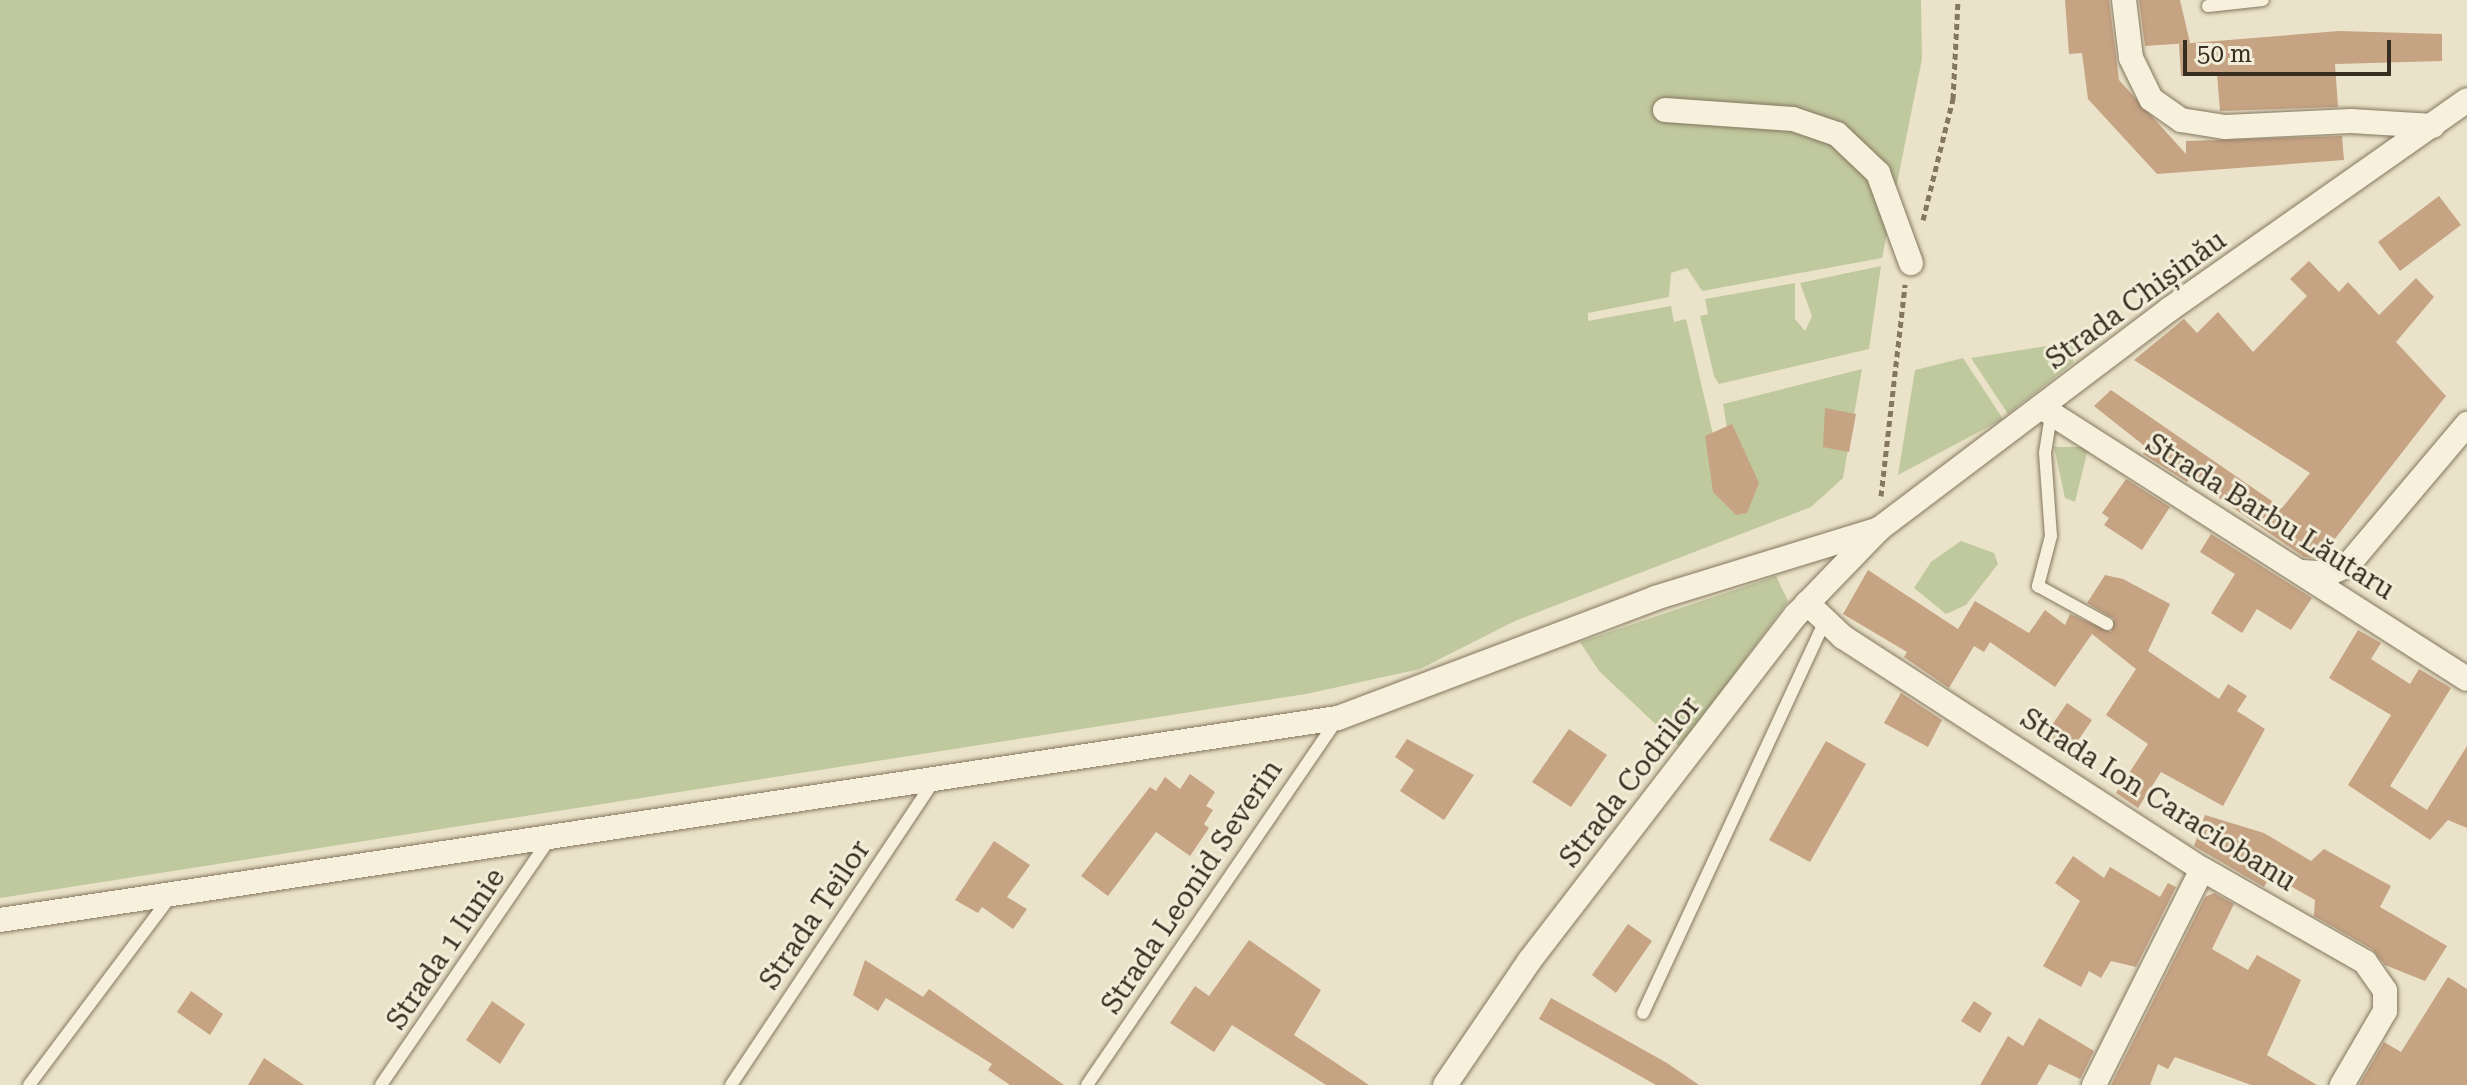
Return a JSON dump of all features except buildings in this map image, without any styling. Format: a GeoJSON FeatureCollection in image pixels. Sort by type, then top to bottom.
{"type":"FeatureCollection","features":[{"type":"Feature","properties":{"kind":"street"},"geometry":{"type":"LineString","coordinates":[[2124,0],[2131,58],[2151,99],[2181,120],[2225,127],[2338,121],[2433,126]]}},
{"type":"Feature","properties":{"kind":"street","name":"Strada Chișinău"},"geometry":{"type":"LineString","coordinates":[[1879,529],[2046,411],[2467,100]]}},
{"type":"Feature","properties":{"kind":"street"},"geometry":{"type":"LineString","coordinates":[[1665,110],[1793,119],[1837,134],[1878,173],[1911,263]]}},
{"type":"Feature","properties":{"kind":"street","name":"Strada Barbu Lăutaru"},"geometry":{"type":"LineString","coordinates":[[2046,411],[2467,679]]}},
{"type":"Feature","properties":{"kind":"street"},"geometry":{"type":"LineString","coordinates":[[2300,571],[2328,574],[2348,565],[2467,424]]}},
{"type":"Feature","properties":{"kind":"street"},"geometry":{"type":"LineString","coordinates":[[0,920],[549,840],[939,773],[1338,718],[1655,598],[1879,529]]}},
{"type":"Feature","properties":{"kind":"street","name":"Strada Codrilor"},"geometry":{"type":"LineString","coordinates":[[1445,1085],[1530,960],[1807,603],[1879,529]]}},
{"type":"Feature","properties":{"kind":"street","name":"Strada Ion Caraciobanu"},"geometry":{"type":"LineString","coordinates":[[1807,603],[1824,623],[2202,869],[2377,973],[2385,1011],[2342,1085]]}},
{"type":"Feature","properties":{"kind":"street"},"geometry":{"type":"LineString","coordinates":[[2094,1085],[2202,869]]}},
{"type":"Feature","properties":{"kind":"lane"},"geometry":{"type":"LineString","coordinates":[[2208,6],[2263,0]]}},
{"type":"Feature","properties":{"kind":"lane"},"geometry":{"type":"LineString","coordinates":[[2046,411],[2045,453],[2051,536],[2038,586],[2107,624]]}},
{"type":"Feature","properties":{"kind":"lane"},"geometry":{"type":"LineString","coordinates":[[1643,1013],[1824,623]]}},
{"type":"Feature","properties":{"kind":"lane","name":"Strada Leonid Severin"},"geometry":{"type":"LineString","coordinates":[[1087,1085],[1338,718]]}},
{"type":"Feature","properties":{"kind":"lane","name":"Strada Teilor"},"geometry":{"type":"LineString","coordinates":[[731,1085],[939,773]]}},
{"type":"Feature","properties":{"kind":"lane","name":"Strada 1 Iunie"},"geometry":{"type":"LineString","coordinates":[[381,1085],[549,840]]}},
{"type":"Feature","properties":{"kind":"lane"},"geometry":{"type":"LineString","coordinates":[[29,1085],[173,894]]}},
{"type":"Feature","properties":{"kind":"green space"},"geometry":{"type":"Polygon","coordinates":[[[0,0],[1921,0],[1922,59],[1882,258],[1702,291],[1687,268],[1671,273],[1669,297],[1588,313],[1588,321],[1671,306],[1674,322],[1686,319],[1715,443],[1729,440],[1723,404],[1862,369],[1843,478],[1811,507],[1515,621],[1420,669],[1306,694],[0,898],[0,0]]]}},
{"type":"Feature","properties":{"kind":"green space"},"geometry":{"type":"Polygon","coordinates":[[[1881,266],[1869,349],[1719,384],[1714,376],[1700,316],[1708,314],[1705,299],[1795,283],[1795,319],[1805,331],[1812,316],[1800,283],[1881,266]]]}},
{"type":"Feature","properties":{"kind":"green space"},"geometry":{"type":"Polygon","coordinates":[[[2066,343],[2075,347],[2073,363],[2008,414],[1971,358],[2066,343]]]}},
{"type":"Feature","properties":{"kind":"green space"},"geometry":{"type":"Polygon","coordinates":[[[1963,358],[2003,419],[1898,475],[1915,370],[1963,358]]]}},
{"type":"Feature","properties":{"kind":"green space"},"geometry":{"type":"Polygon","coordinates":[[[2054,447],[2091,447],[2094,453],[2087,453],[2075,502],[2065,498],[2054,447]]]}},
{"type":"Feature","properties":{"kind":"green space"},"geometry":{"type":"Polygon","coordinates":[[[1961,541],[1994,553],[1998,564],[1966,605],[1946,614],[1914,588],[1931,562],[1961,541]]]}},
{"type":"Feature","properties":{"kind":"green space"},"geometry":{"type":"Polygon","coordinates":[[[1776,576],[1788,601],[1680,747],[1599,671],[1580,642],[1776,576]]]}}]}
